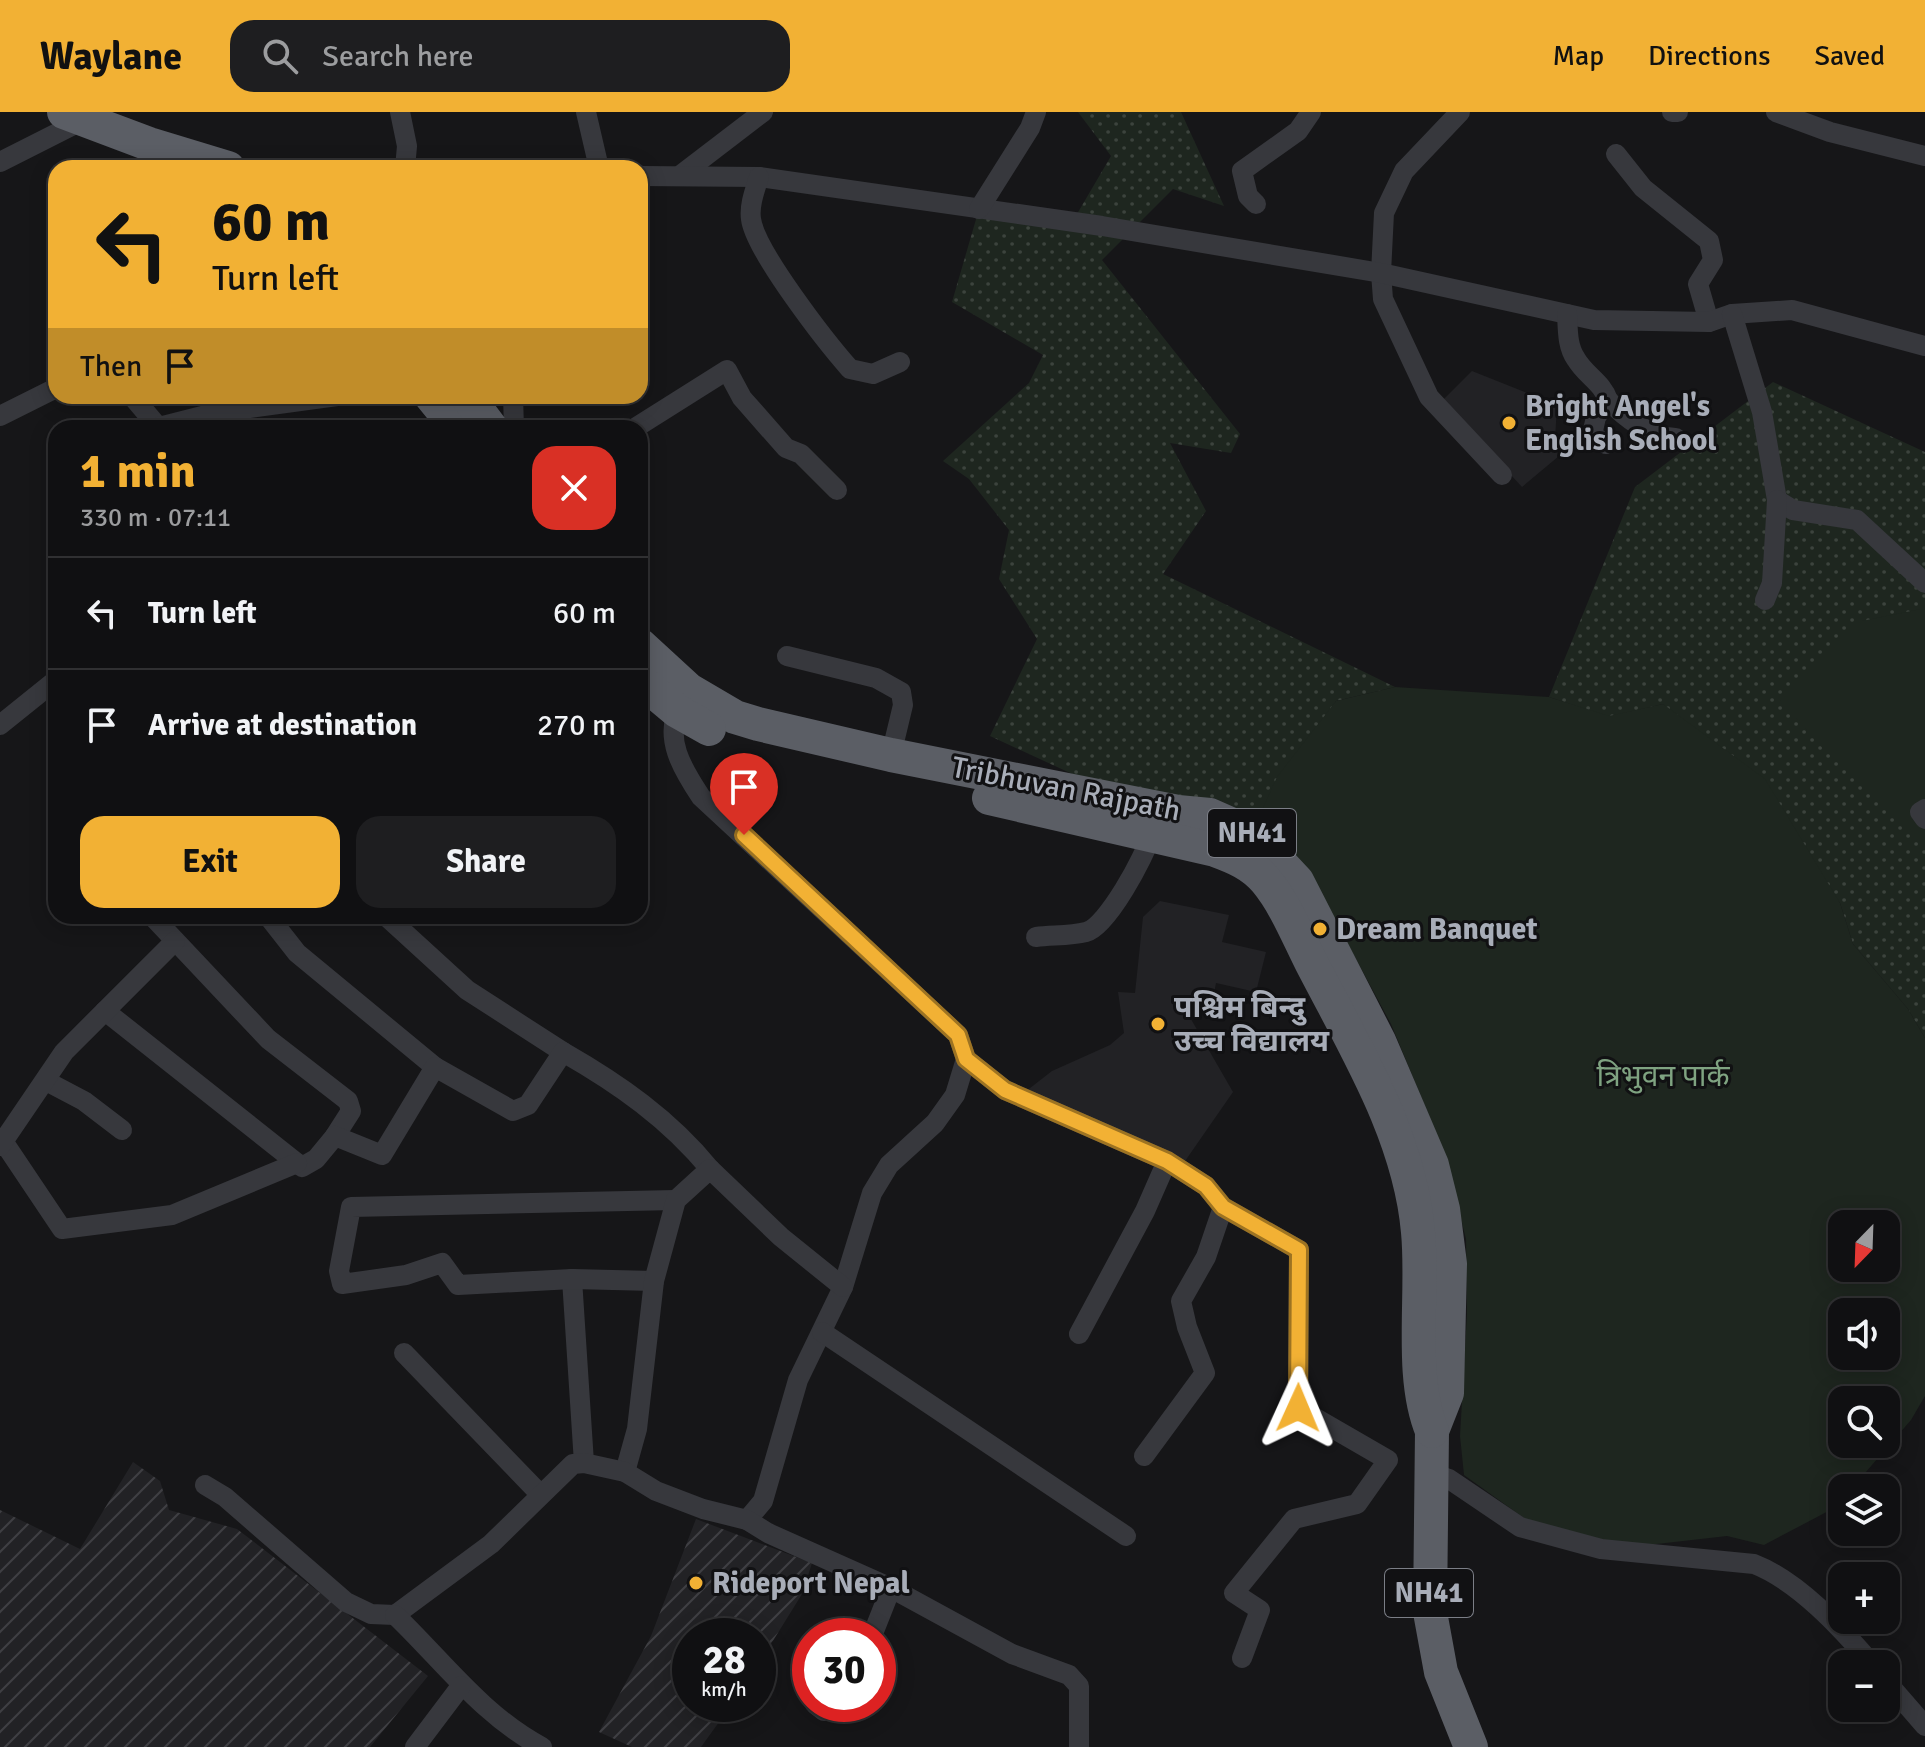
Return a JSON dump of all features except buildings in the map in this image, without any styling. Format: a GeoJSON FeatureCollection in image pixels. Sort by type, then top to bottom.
{"type":"FeatureCollection","features":[{"type":"Feature","properties":{"kind":"highway"},"geometry":{"type":"LineString","coordinates":[[81,115],[206,160]]}},
{"type":"Feature","properties":{"kind":"highway"},"geometry":{"type":"LineString","coordinates":[[438,404],[450,420]]}},
{"type":"Feature","properties":{"kind":"highway","name":"Tribhuvan Rajpath"},"geometry":{"type":"LineString","coordinates":[[648,655],[712,731],[770,751],[1151,835],[1240,859],[1267,882],[1406,1132],[1443,1209],[1450,1264],[1447,1393],[1432,1431],[1428,1574],[1434,1642],[1441,1672],[1471,1747]]}},
{"type":"Feature","properties":{"kind":"highway","name":"Tribhuvan Rajpath"},"geometry":{"type":"LineString","coordinates":[[648,684],[683,700],[794,735],[1178,812],[1210,815],[1253,834],[1297,881],[1379,1041],[1406,1132]]}},
{"type":"Feature","properties":{"kind":"street"},"geometry":{"type":"LineString","coordinates":[[400,112],[407,146],[406,160]]}},
{"type":"Feature","properties":{"kind":"street"},"geometry":{"type":"LineString","coordinates":[[586,112],[597,160]]}},
{"type":"Feature","properties":{"kind":"street"},"geometry":{"type":"LineString","coordinates":[[682,174],[763,112]]}},
{"type":"Feature","properties":{"kind":"street"},"geometry":{"type":"LineString","coordinates":[[979,209],[1030,128],[1036,112]]}},
{"type":"Feature","properties":{"kind":"street"},"geometry":{"type":"LineString","coordinates":[[1256,204],[1248,196],[1242,171],[1298,131],[1311,112]]}},
{"type":"Feature","properties":{"kind":"street"},"geometry":{"type":"LineString","coordinates":[[1672,112],[1678,112]]}},
{"type":"Feature","properties":{"kind":"street"},"geometry":{"type":"LineString","coordinates":[[1776,112],[1824,120],[1925,156]]}},
{"type":"Feature","properties":{"kind":"street"},"geometry":{"type":"LineString","coordinates":[[1458,113],[1404,171],[1384,213],[1383,299],[1429,397],[1502,475]]}},
{"type":"Feature","properties":{"kind":"street"},"geometry":{"type":"LineString","coordinates":[[0,162],[81,115]]}},
{"type":"Feature","properties":{"kind":"street"},"geometry":{"type":"LineString","coordinates":[[1616,154],[1643,188],[1709,241],[1713,260],[1698,284],[1709,322]]}},
{"type":"Feature","properties":{"kind":"street"},"geometry":{"type":"LineString","coordinates":[[648,176],[759,177],[979,209],[1381,273],[1594,320],[1709,322],[1732,314],[1792,310],[1925,346]]}},
{"type":"Feature","properties":{"kind":"street"},"geometry":{"type":"LineString","coordinates":[[759,177],[753,194],[752,224],[761,247],[802,310],[850,369],[873,374],[900,362]]}},
{"type":"Feature","properties":{"kind":"street"},"geometry":{"type":"LineString","coordinates":[[1567,314],[1568,341],[1575,359],[1603,387],[1608,400],[1648,431],[1664,438],[1676,438]]}},
{"type":"Feature","properties":{"kind":"street"},"geometry":{"type":"LineString","coordinates":[[1732,314],[1762,412],[1777,500],[1772,583],[1765,600]]}},
{"type":"Feature","properties":{"kind":"street"},"geometry":{"type":"LineString","coordinates":[[648,420],[727,370],[742,398],[786,448],[801,454],[837,490]]}},
{"type":"Feature","properties":{"kind":"street"},"geometry":{"type":"LineString","coordinates":[[0,416],[48,392]]}},
{"type":"Feature","properties":{"kind":"street"},"geometry":{"type":"LineString","coordinates":[[1606,444],[1592,435],[1596,417],[1608,400]]}},
{"type":"Feature","properties":{"kind":"street"},"geometry":{"type":"LineString","coordinates":[[139,404],[152,420]]}},
{"type":"Feature","properties":{"kind":"street"},"geometry":{"type":"LineString","coordinates":[[191,420],[272,404]]}},
{"type":"Feature","properties":{"kind":"street"},"geometry":{"type":"LineString","coordinates":[[1777,500],[1793,510],[1857,520],[1925,583]]}},
{"type":"Feature","properties":{"kind":"street"},"geometry":{"type":"LineString","coordinates":[[787,656],[876,678],[901,692],[903,705],[891,755]]}},
{"type":"Feature","properties":{"kind":"street"},"geometry":{"type":"LineString","coordinates":[[0,725],[48,686]]}},
{"type":"Feature","properties":{"kind":"street"},"geometry":{"type":"LineString","coordinates":[[683,700],[675,736],[678,761],[701,797],[958,1035],[966,1059],[1005,1090],[1167,1161],[1206,1186],[1223,1207],[1299,1250],[1298,1408],[1388,1460],[1357,1504],[1294,1519],[1234,1593],[1260,1610],[1242,1658]]}},
{"type":"Feature","properties":{"kind":"street"},"geometry":{"type":"LineString","coordinates":[[1925,809],[1920,812],[1925,819]]}},
{"type":"Feature","properties":{"kind":"street"},"geometry":{"type":"LineString","coordinates":[[1036,937],[1088,932],[1097,925],[1123,891],[1147,850],[1151,835]]}},
{"type":"Feature","properties":{"kind":"street"},"geometry":{"type":"LineString","coordinates":[[105,1011],[302,1167],[316,1159],[351,1111],[348,1101],[268,1039],[159,924]]}},
{"type":"Feature","properties":{"kind":"street"},"geometry":{"type":"LineString","coordinates":[[274,924],[297,953],[435,1067],[513,1111],[528,1105],[563,1052]]}},
{"type":"Feature","properties":{"kind":"street"},"geometry":{"type":"LineString","coordinates":[[395,924],[467,990],[624,1087],[687,1141],[710,1169],[781,1237],[843,1287]]}},
{"type":"Feature","properties":{"kind":"street"},"geometry":{"type":"LineString","coordinates":[[175,941],[64,1052],[2,1145],[62,1229],[172,1215],[297,1163]]}},
{"type":"Feature","properties":{"kind":"street"},"geometry":{"type":"LineString","coordinates":[[747,1520],[763,1501],[798,1380],[843,1287],[872,1193],[889,1165],[935,1123],[955,1095],[966,1059]]}},
{"type":"Feature","properties":{"kind":"street"},"geometry":{"type":"LineString","coordinates":[[335,1136],[382,1155],[435,1067]]}},
{"type":"Feature","properties":{"kind":"street"},"geometry":{"type":"LineString","coordinates":[[46,1081],[84,1101],[122,1130]]}},
{"type":"Feature","properties":{"kind":"street"},"geometry":{"type":"LineString","coordinates":[[1079,1334],[1145,1211],[1167,1161]]}},
{"type":"Feature","properties":{"kind":"street"},"geometry":{"type":"LineString","coordinates":[[625,1472],[637,1429],[654,1281],[676,1200],[710,1169]]}},
{"type":"Feature","properties":{"kind":"street"},"geometry":{"type":"LineString","coordinates":[[654,1281],[572,1279],[458,1285],[442,1263],[406,1275],[342,1284],[339,1271],[351,1207],[676,1200]]}},
{"type":"Feature","properties":{"kind":"street"},"geometry":{"type":"LineString","coordinates":[[1144,1456],[1205,1373],[1187,1327],[1181,1301],[1206,1257],[1223,1207]]}},
{"type":"Feature","properties":{"kind":"street"},"geometry":{"type":"LineString","coordinates":[[572,1279],[584,1463]]}},
{"type":"Feature","properties":{"kind":"street"},"geometry":{"type":"LineString","coordinates":[[822,1332],[1126,1536]]}},
{"type":"Feature","properties":{"kind":"street"},"geometry":{"type":"LineString","coordinates":[[404,1353],[540,1494]]}},
{"type":"Feature","properties":{"kind":"street"},"geometry":{"type":"LineString","coordinates":[[205,1485],[225,1497],[346,1602],[371,1614],[395,1615],[491,1544],[573,1464],[584,1463],[625,1472],[656,1491],[703,1509],[747,1520],[768,1533],[891,1588],[1012,1654],[1069,1675],[1079,1686],[1079,1747]]}},
{"type":"Feature","properties":{"kind":"street"},"geometry":{"type":"LineString","coordinates":[[1431,1473],[1449,1479],[1520,1527],[1601,1549],[1754,1564],[1775,1572],[1833,1620],[1860,1650]]}},
{"type":"Feature","properties":{"kind":"street"},"geometry":{"type":"LineString","coordinates":[[879,1618],[891,1588]]}},
{"type":"Feature","properties":{"kind":"street"},"geometry":{"type":"LineString","coordinates":[[395,1615],[439,1657],[461,1686],[535,1746]]}},
{"type":"Feature","properties":{"kind":"street"},"geometry":{"type":"LineString","coordinates":[[415,1747],[461,1686]]}},
{"type":"Feature","properties":{"kind":"street"},"geometry":{"type":"LineString","coordinates":[[1900,1697],[1925,1726]]}},
{"type":"Feature","properties":{"kind":"shaded area","name":"Bright Angel's English School"},"geometry":{"type":"Polygon","coordinates":[[[1472,371],[1557,405],[1555,440],[1559,456],[1522,487],[1442,401],[1472,371]]]}},
{"type":"Feature","properties":{"kind":"shaded area","name":"पश्चिम बिन्दु उच्च विद्यालय"},"geometry":{"type":"Polygon","coordinates":[[[1160,901],[1229,915],[1222,942],[1266,952],[1256,992],[1216,983],[1212,1004],[1188,1014],[1233,1092],[1183,1164],[1025,1092],[1052,1071],[1110,1045],[1124,1033],[1118,992],[1135,993],[1143,917],[1160,901]]]}},
{"type":"Feature","properties":{"kind":"shaded area"},"geometry":{"type":"Polygon","coordinates":[[[133,1462],[160,1481],[169,1510],[237,1529],[428,1676],[370,1747],[0,1747],[0,1510],[80,1549],[133,1462]]]}},
{"type":"Feature","properties":{"kind":"shaded area","name":"Rideport Nepal"},"geometry":{"type":"Polygon","coordinates":[[[696,1519],[812,1563],[802,1594],[776,1636],[776,1618],[672,1618],[672,1722],[719,1722],[701,1747],[632,1747],[599,1732],[651,1636],[696,1519]]]}},
{"type":"Feature","properties":{"kind":"green space"},"geometry":{"type":"Polygon","coordinates":[[[1078,112],[1181,112],[1224,206],[1173,189],[1102,260],[1240,434],[1231,453],[1170,443],[1206,511],[1163,574],[1395,687],[1336,701],[1240,859],[1159,814],[990,736],[1037,639],[999,579],[1009,530],[969,479],[943,461],[1029,383],[1043,355],[952,302],[979,209],[1077,214],[1111,156],[1078,112]]]}},
{"type":"Feature","properties":{"kind":"green space"},"geometry":{"type":"Polygon","coordinates":[[[1773,382],[1925,452],[1925,1038],[1908,1009],[1853,944],[1840,903],[1663,704],[1609,717],[1549,697],[1635,487],[1773,382]]]}},
{"type":"Feature","properties":{"kind":"green space"},"geometry":{"type":"Polygon","coordinates":[[[1925,609],[1925,843],[1823,748],[1780,700],[1862,621],[1925,609]]]}},
{"type":"Feature","properties":{"kind":"green space","name":"त्रिभुवन पार्क"},"geometry":{"type":"Polygon","coordinates":[[[1395,687],[1549,697],[1609,716],[1663,704],[1765,779],[1840,903],[1853,944],[1908,1009],[1925,1038],[1925,1396],[1900,1433],[1900,1386],[1828,1386],[1828,1458],[1878,1458],[1864,1474],[1828,1474],[1828,1511],[1764,1545],[1727,1536],[1604,1550],[1546,1534],[1464,1475],[1460,1436],[1467,1314],[1466,1239],[1445,1155],[1391,1024],[1343,935],[1240,859],[1277,777],[1336,701],[1395,687]]]}},
{"type":"Feature","properties":{"kind":"place","name":"Bright Angel's English School"},"geometry":{"type":"Point","coordinates":[1509,423]}},
{"type":"Feature","properties":{"kind":"place","name":"Dream Banquet"},"geometry":{"type":"Point","coordinates":[1320,929]}},
{"type":"Feature","properties":{"kind":"place","name":"पश्चिम बिन्दु उच्च विद्यालय"},"geometry":{"type":"Point","coordinates":[1158,1024]}},
{"type":"Feature","properties":{"kind":"place","name":"Rideport Nepal"},"geometry":{"type":"Point","coordinates":[696,1583]}},
{"type":"Feature","properties":{"kind":"route"},"geometry":{"type":"LineString","coordinates":[[744,835],[958,1035],[966,1059],[1005,1090],[1167,1161],[1206,1186],[1223,1207],[1299,1250],[1298,1408]]}}]}
